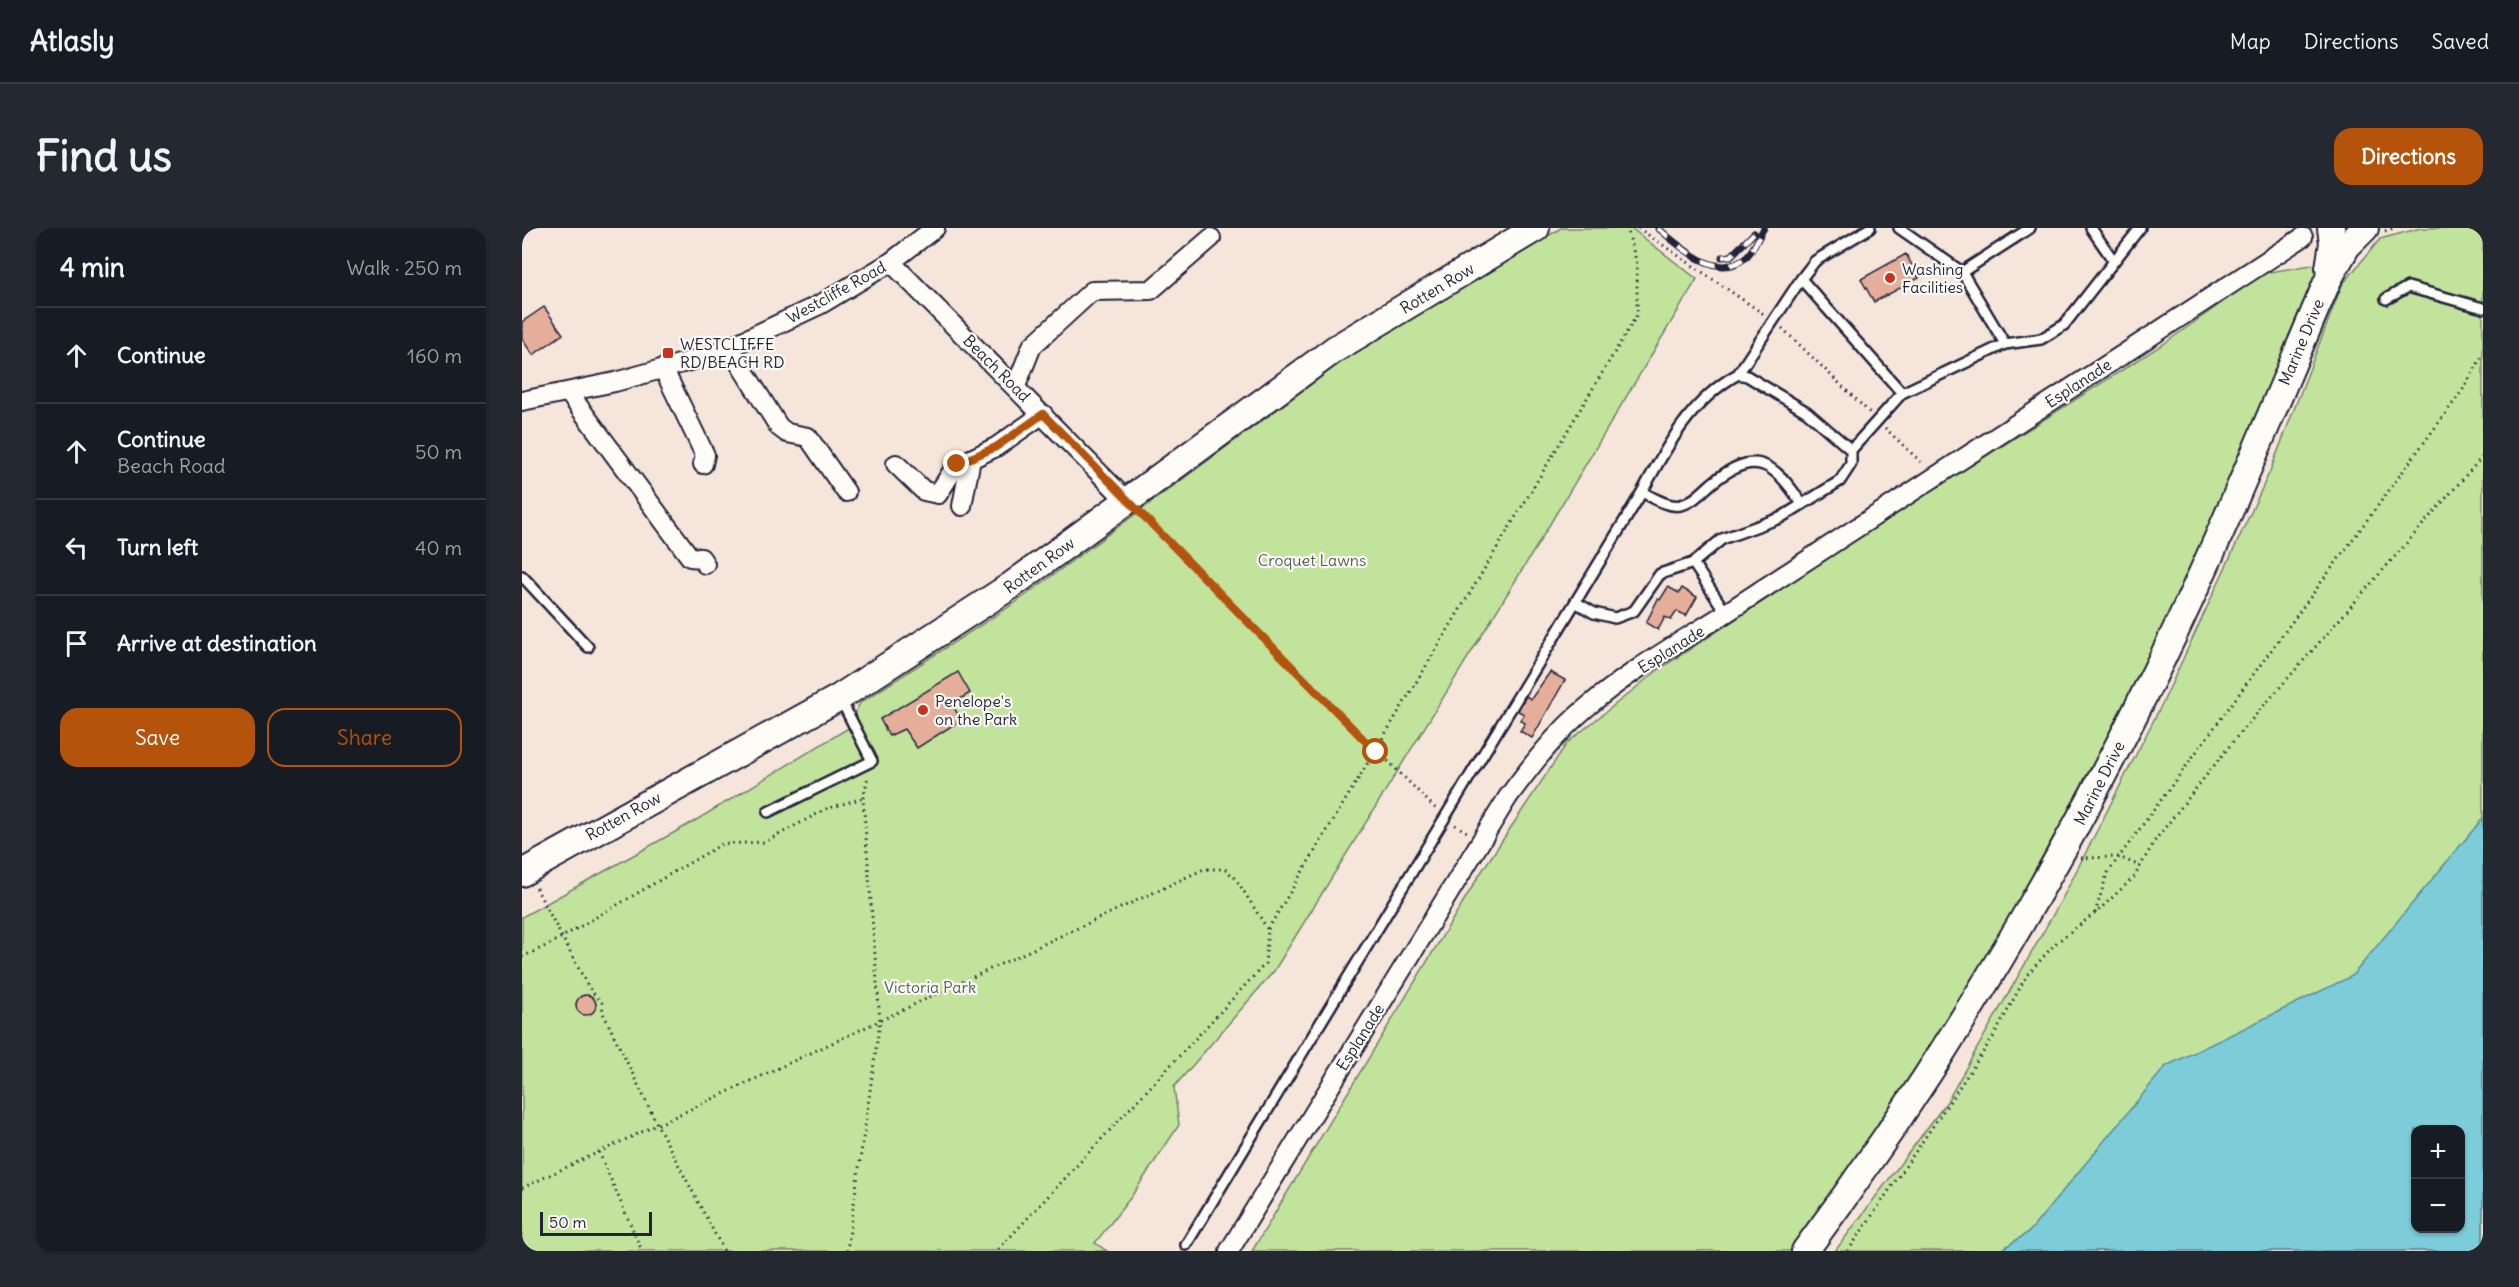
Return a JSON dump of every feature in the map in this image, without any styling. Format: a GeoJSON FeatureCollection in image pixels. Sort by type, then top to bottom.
{"type":"FeatureCollection","features":[{"type":"Feature","properties":{"kind":"street","name":"Westcliffe Road"},"geometry":{"type":"LineString","coordinates":[[522,401],[663,368],[729,347],[821,304],[891,262],[935,228]]}},
{"type":"Feature","properties":{"kind":"street","name":"Rotten Row"},"geometry":{"type":"LineString","coordinates":[[524,872],[840,698],[1009,587],[1335,349],[1536,228]]}},
{"type":"Feature","properties":{"kind":"street","name":"Marine Drive"},"geometry":{"type":"LineString","coordinates":[[2328,280],[2333,243],[2331,228]]}},
{"type":"Feature","properties":{"kind":"street","name":"Marine Drive"},"geometry":{"type":"LineString","coordinates":[[1805,1251],[1948,1045],[2002,957],[2074,830],[2154,675],[2225,520],[2328,280],[2347,246],[2365,228]]}},
{"type":"Feature","properties":{"kind":"street","name":"Esplanade"},"geometry":{"type":"LineString","coordinates":[[1229,1251],[1481,841],[1525,774],[1585,708],[1640,667],[2303,237]]}},
{"type":"Feature","properties":{"kind":"street"},"geometry":{"type":"LineString","coordinates":[[1016,386],[1032,346],[1092,291],[1152,290],[1211,238]]}},
{"type":"Feature","properties":{"kind":"street","name":"Beach Road"},"geometry":{"type":"LineString","coordinates":[[891,262],[1016,386],[1127,501]]}},
{"type":"Feature","properties":{"kind":"street"},"geometry":{"type":"LineString","coordinates":[[729,347],[779,427],[787,433],[808,437],[846,492]]}},
{"type":"Feature","properties":{"kind":"street"},"geometry":{"type":"LineString","coordinates":[[663,368],[705,454],[703,464]]}},
{"type":"Feature","properties":{"kind":"street"},"geometry":{"type":"LineString","coordinates":[[568,392],[690,557],[701,558],[705,564]]}},
{"type":"Feature","properties":{"kind":"street"},"geometry":{"type":"LineString","coordinates":[[896,464],[924,491],[938,494],[957,464],[996,447],[1043,414]]}},
{"type":"Feature","properties":{"kind":"street"},"geometry":{"type":"LineString","coordinates":[[962,506],[971,459]]}},
{"type":"Feature","properties":{"kind":"lane"},"geometry":{"type":"LineString","coordinates":[[1186,1245],[1577,603],[1665,448],[1701,400],[1738,374],[1772,319],[1815,261],[1870,228]]}},
{"type":"Feature","properties":{"kind":"lane"},"geometry":{"type":"LineString","coordinates":[[1899,228],[1962,272],[2005,344]]}},
{"type":"Feature","properties":{"kind":"lane"},"geometry":{"type":"LineString","coordinates":[[1962,272],[2030,228]]}},
{"type":"Feature","properties":{"kind":"lane"},"geometry":{"type":"LineString","coordinates":[[2091,228],[2113,260]]}},
{"type":"Feature","properties":{"kind":"lane"},"geometry":{"type":"LineString","coordinates":[[1577,603],[1594,614],[1615,618],[1634,610],[1660,574],[1693,563],[1722,539],[1780,518],[1840,481],[1851,464],[1851,450],[1902,393],[2005,344],[2041,339],[2064,325],[2140,228]]}},
{"type":"Feature","properties":{"kind":"lane"},"geometry":{"type":"LineString","coordinates":[[1802,279],[1902,393]]}},
{"type":"Feature","properties":{"kind":"lane"},"geometry":{"type":"LineString","coordinates":[[2386,299],[2408,287],[2483,308]]}},
{"type":"Feature","properties":{"kind":"lane"},"geometry":{"type":"LineString","coordinates":[[1738,374],[1747,375],[1807,412],[1851,450]]}},
{"type":"Feature","properties":{"kind":"lane"},"geometry":{"type":"LineString","coordinates":[[1642,492],[1660,501],[1679,506],[1698,496],[1745,462],[1757,461],[1783,478],[1802,504]]}},
{"type":"Feature","properties":{"kind":"lane"},"geometry":{"type":"LineString","coordinates":[[1693,563],[1726,613]]}},
{"type":"Feature","properties":{"kind":"lane"},"geometry":{"type":"LineString","coordinates":[[522,576],[588,647]]}},
{"type":"Feature","properties":{"kind":"lane"},"geometry":{"type":"LineString","coordinates":[[768,812],[872,761],[840,698]]}},
{"type":"Feature","properties":{"kind":"path"},"geometry":{"type":"LineString","coordinates":[[997,1251],[1265,964],[1268,930],[1637,315],[1637,264],[1626,228]]}},
{"type":"Feature","properties":{"kind":"path"},"geometry":{"type":"LineString","coordinates":[[1638,228],[1772,319],[1935,476]]}},
{"type":"Feature","properties":{"kind":"path"},"geometry":{"type":"LineString","coordinates":[[2095,914],[2107,874],[2462,390],[2483,355]]}},
{"type":"Feature","properties":{"kind":"path"},"geometry":{"type":"LineString","coordinates":[[1848,1251],[1994,1036],[2026,976],[2055,943],[2095,914],[2134,877],[2156,839],[2239,734],[2483,456]]}},
{"type":"Feature","properties":{"kind":"path"},"geometry":{"type":"LineString","coordinates":[[1127,501],[1376,752],[1446,819],[1481,841]]}},
{"type":"Feature","properties":{"kind":"path"},"geometry":{"type":"LineString","coordinates":[[848,1251],[880,1021],[862,798],[872,761]]}},
{"type":"Feature","properties":{"kind":"path"},"geometry":{"type":"LineString","coordinates":[[522,957],[564,936],[722,844],[765,843],[826,809],[862,798]]}},
{"type":"Feature","properties":{"kind":"path"},"geometry":{"type":"LineString","coordinates":[[2073,858],[2119,857],[2140,866]]}},
{"type":"Feature","properties":{"kind":"path"},"geometry":{"type":"LineString","coordinates":[[522,1188],[1211,867],[1225,869],[1232,874],[1268,930]]}},
{"type":"Feature","properties":{"kind":"path"},"geometry":{"type":"LineString","coordinates":[[524,872],[564,936],[589,988],[602,1003],[603,1013],[658,1126],[724,1251]]}},
{"type":"Feature","properties":{"kind":"path"},"geometry":{"type":"LineString","coordinates":[[599,1152],[642,1251]]}},
{"type":"Feature","properties":{"kind":"green space","name":"Victoria Park"},"geometry":{"type":"Polygon","coordinates":[[[1561,228],[1631,228],[1697,279],[1535,549],[1274,971],[1174,1087],[1179,1125],[1131,1197],[1095,1243],[1107,1251],[522,1251],[522,917],[693,822],[847,729],[860,703],[1015,603],[1344,360],[1561,228]]]}},
{"type":"Feature","properties":{"kind":"green space"},"geometry":{"type":"Polygon","coordinates":[[[2421,228],[2483,228],[2483,1251],[1835,1251],[1946,1103],[2062,899],[2164,700],[2271,469],[2342,285],[2380,239],[2421,228]]]}},
{"type":"Feature","properties":{"kind":"green space"},"geometry":{"type":"Polygon","coordinates":[[[2323,263],[2201,551],[2052,851],[1951,1022],[1793,1251],[1252,1251],[1480,874],[1567,743],[1658,670],[1931,491],[2165,343],[2264,273],[2323,263]]]}},
{"type":"Feature","properties":{"kind":"water"},"geometry":{"type":"Polygon","coordinates":[[[2483,818],[2483,1251],[1999,1251],[2029,1232],[2166,1066],[2352,976],[2483,818]]]}},
{"type":"Feature","properties":{"kind":"building","name":"Washing Facilities"},"geometry":{"type":"Polygon","coordinates":[[[1906,254],[1919,278],[1874,302],[1861,279],[1906,254]]]}},
{"type":"Feature","properties":{"kind":"building"},"geometry":{"type":"Polygon","coordinates":[[[544,307],[563,334],[533,355],[522,339],[522,322],[544,307]]]}},
{"type":"Feature","properties":{"kind":"building"},"geometry":{"type":"Polygon","coordinates":[[[1668,587],[1679,593],[1682,588],[1697,597],[1686,616],[1677,611],[1671,620],[1665,617],[1658,630],[1646,623],[1658,599],[1660,600],[1668,587]]]}},
{"type":"Feature","properties":{"kind":"building"},"geometry":{"type":"Polygon","coordinates":[[[958,672],[970,693],[952,704],[961,720],[917,748],[904,729],[889,736],[880,719],[958,672]]]}},
{"type":"Feature","properties":{"kind":"building"},"geometry":{"type":"Polygon","coordinates":[[[1550,672],[1565,680],[1532,738],[1520,731],[1525,723],[1520,720],[1524,714],[1518,711],[1526,696],[1531,699],[1550,672]]]}},
{"type":"Feature","properties":{"kind":"building"},"geometry":{"type":"Polygon","coordinates":[[[586,995],[593,998],[596,1005],[593,1012],[586,1015],[579,1012],[576,1005],[579,998],[586,995]]]}},
{"type":"Feature","properties":{"kind":"railway"},"geometry":{"type":"LineString","coordinates":[[1658,228],[1700,259],[1724,266],[1736,264],[1747,256],[1764,228]]}},
{"type":"Feature","properties":{"kind":"railway"},"geometry":{"type":"LineString","coordinates":[[1722,257],[1731,256],[1754,233]]}},
{"type":"Feature","properties":{"kind":"place","name":"Washing Facilities"},"geometry":{"type":"Point","coordinates":[1890,278]}},
{"type":"Feature","properties":{"kind":"place","name":"WESTCLIFFE RD/BEACH RD"},"geometry":{"type":"Point","coordinates":[668,353]}},
{"type":"Feature","properties":{"kind":"place","name":"Penelope's on the Park"},"geometry":{"type":"Point","coordinates":[923,710]}},
{"type":"Feature","properties":{"kind":"route"},"geometry":{"type":"LineString","coordinates":[[957,464],[996,447],[1043,414],[1376,752]]}},
{"type":"Feature","properties":{"kind":"park label","name":"Croquet Lawns"},"geometry":{"type":"Point","coordinates":[1312,560]}}]}
